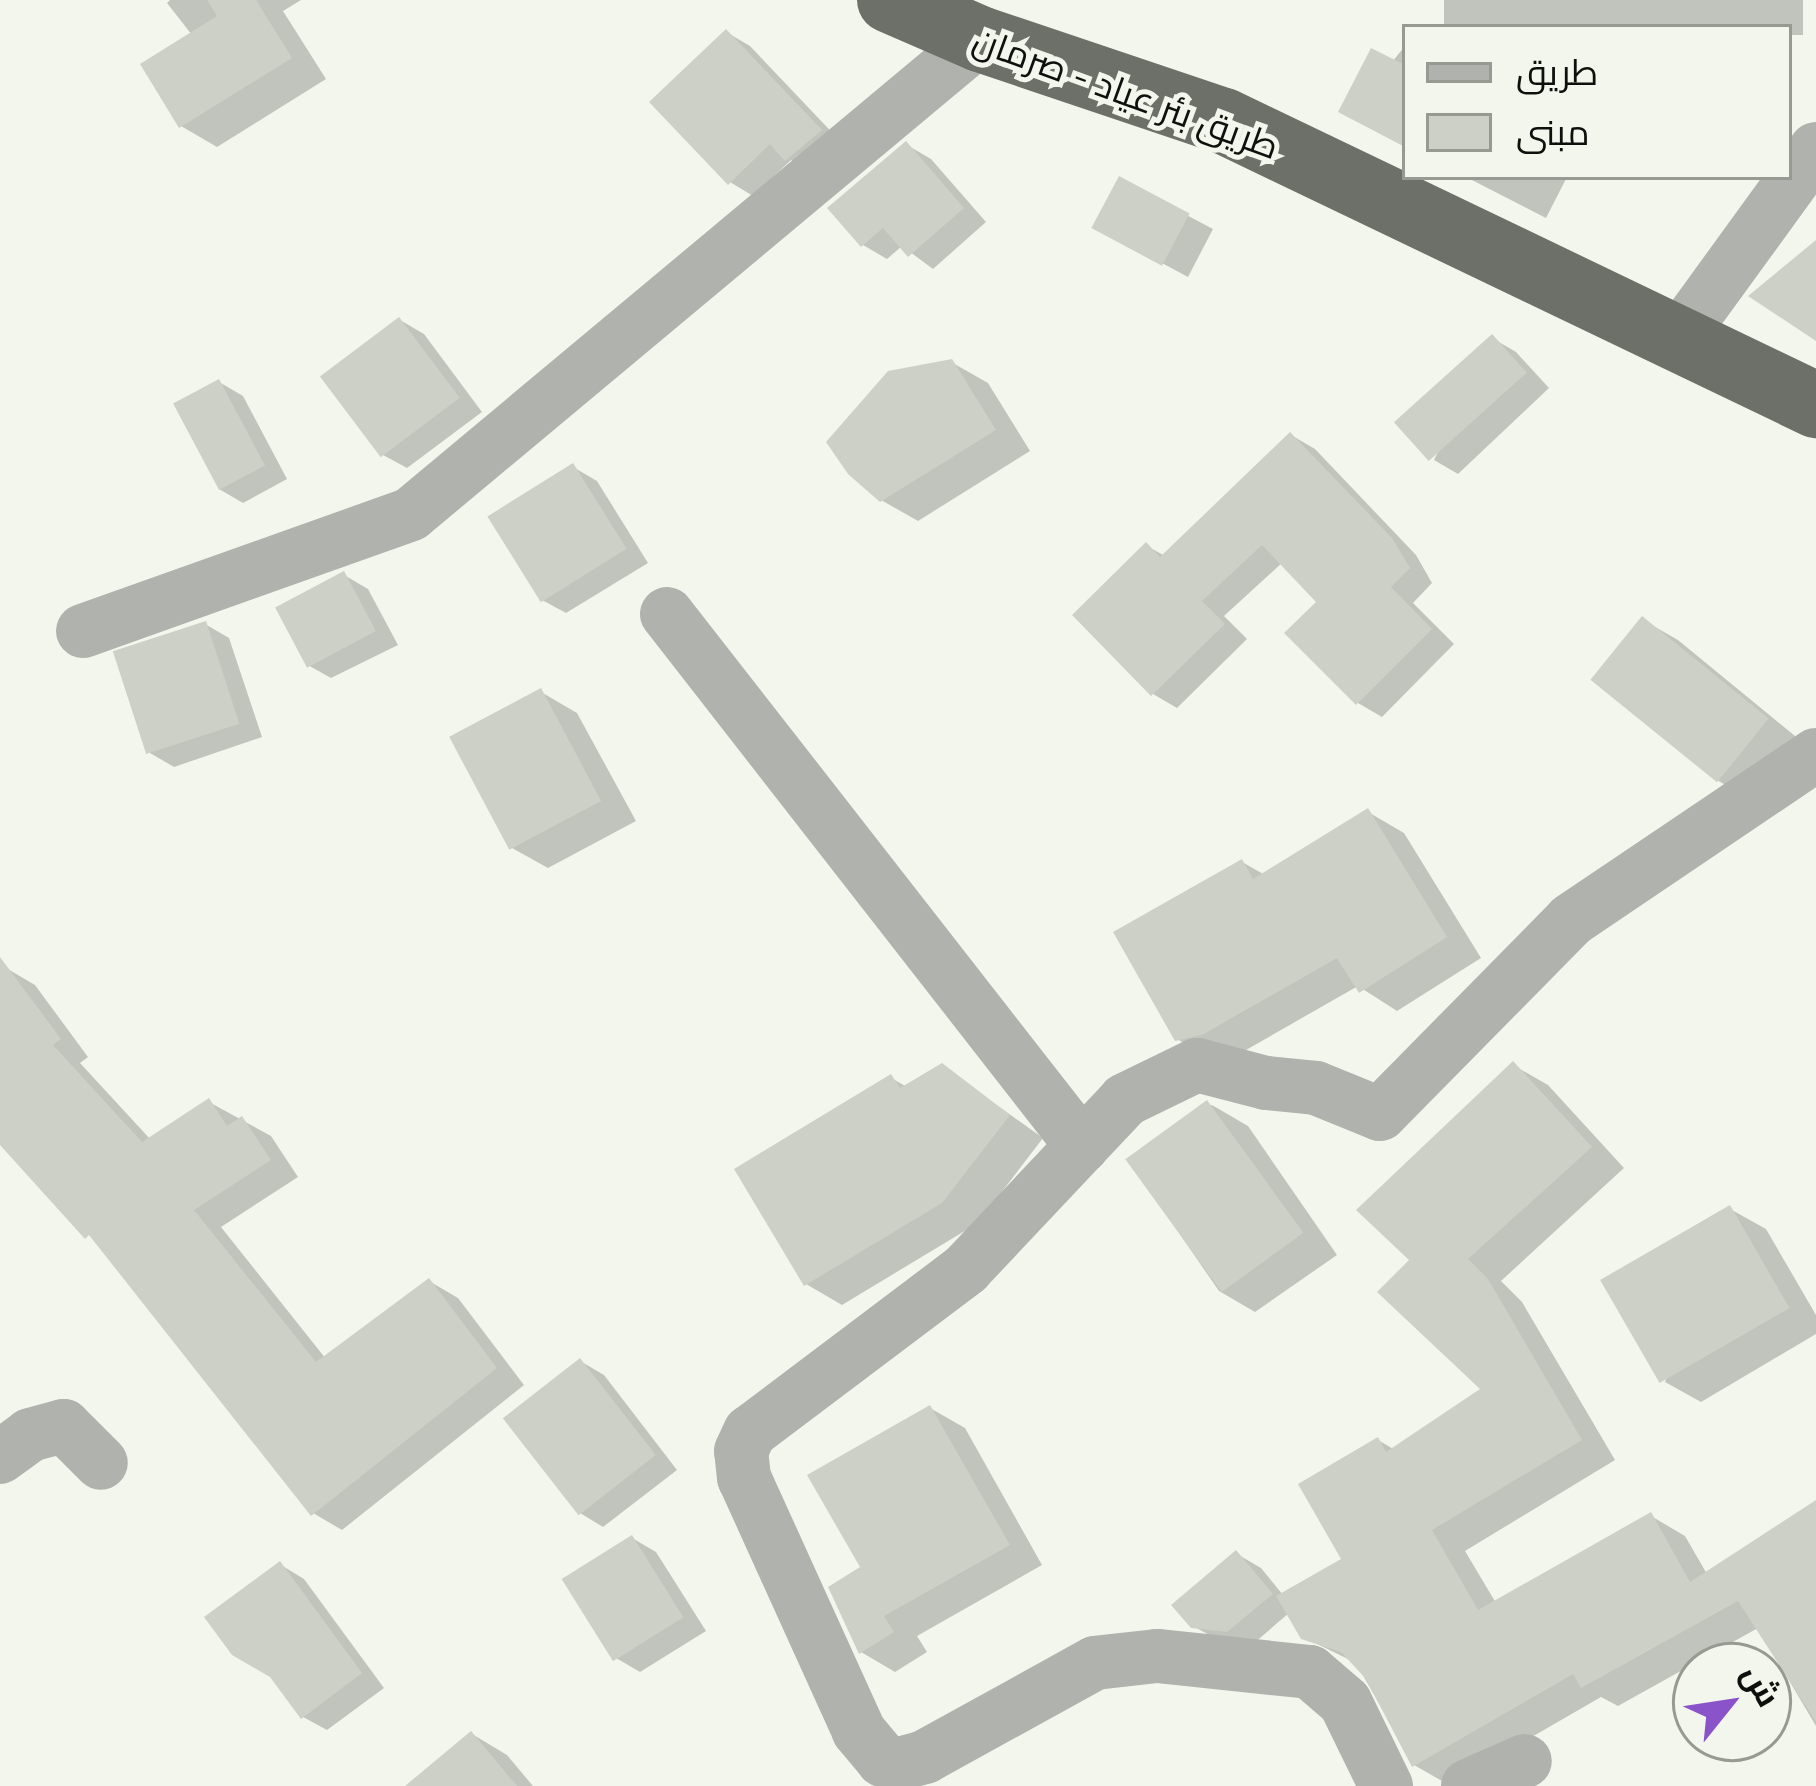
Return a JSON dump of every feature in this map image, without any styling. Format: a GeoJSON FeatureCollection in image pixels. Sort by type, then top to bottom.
{"type":"FeatureCollection","features":[{"type":"Feature","properties":{"kind":"highway","name":"طريق بئر عياد - صرمان"},"geometry":{"type":"LineString","coordinates":[[890,0],[980,39],[1224,121],[1816,405]]}},
{"type":"Feature","properties":{"kind":"street"},"geometry":{"type":"LineString","coordinates":[[83,631],[411,514],[980,39]]}},
{"type":"Feature","properties":{"kind":"street"},"geometry":{"type":"LineString","coordinates":[[1677,340],[1816,149]]}},
{"type":"Feature","properties":{"kind":"street"},"geometry":{"type":"LineString","coordinates":[[667,614],[1082,1146]]}},
{"type":"Feature","properties":{"kind":"street"},"geometry":{"type":"LineString","coordinates":[[1386,1786],[1346,1702],[1310,1672],[1251,1662],[1156,1656],[1095,1663],[925,1757],[898,1763],[883,1760],[859,1730],[744,1478],[741,1451],[750,1432],[966,1269],[1125,1100],[1196,1065],[1266,1083],[1316,1088],[1380,1114],[1571,920],[1816,755]]}},
{"type":"Feature","properties":{"kind":"street"},"geometry":{"type":"LineString","coordinates":[[0,1456],[30,1435],[64,1426],[101,1463]]}},
{"type":"Feature","properties":{"kind":"street"},"geometry":{"type":"LineString","coordinates":[[1468,1786],[1525,1761]]}},
{"type":"Feature","properties":{"kind":"building"},"geometry":{"type":"Polygon","coordinates":[[[207,0],[256,0],[292,58],[179,128],[140,64],[217,16],[207,0]]]}},
{"type":"Feature","properties":{"kind":"building"},"geometry":{"type":"Polygon","coordinates":[[[726,29],[822,130],[785,161],[770,144],[728,185],[649,102],[726,29]]]}},
{"type":"Feature","properties":{"kind":"building"},"geometry":{"type":"Polygon","coordinates":[[[1371,48],[1402,64],[1402,145],[1338,112],[1371,48]]]}},
{"type":"Feature","properties":{"kind":"building"},"geometry":{"type":"Polygon","coordinates":[[[906,141],[964,208],[908,257],[883,228],[861,247],[827,208],[906,141]]]}},
{"type":"Feature","properties":{"kind":"building"},"geometry":{"type":"Polygon","coordinates":[[[1119,176],[1190,214],[1162,266],[1091,228],[1119,176]]]}},
{"type":"Feature","properties":{"kind":"building"},"geometry":{"type":"Polygon","coordinates":[[[1816,240],[1816,341],[1748,296],[1816,240]]]}},
{"type":"Feature","properties":{"kind":"building"},"geometry":{"type":"Polygon","coordinates":[[[399,317],[460,398],[381,457],[320,377],[399,317]]]}},
{"type":"Feature","properties":{"kind":"building"},"geometry":{"type":"Polygon","coordinates":[[[1492,334],[1527,373],[1429,461],[1394,422],[1492,334]]]}},
{"type":"Feature","properties":{"kind":"building"},"geometry":{"type":"Polygon","coordinates":[[[952,359],[996,430],[880,502],[848,474],[826,442],[888,371],[952,359]]]}},
{"type":"Feature","properties":{"kind":"building"},"geometry":{"type":"Polygon","coordinates":[[[219,379],[265,466],[219,490],[173,403],[219,379]]]}},
{"type":"Feature","properties":{"kind":"building"},"geometry":{"type":"Polygon","coordinates":[[[1290,432],[1392,538],[1410,568],[1391,587],[1432,629],[1356,705],[1284,633],[1316,602],[1262,545],[1202,601],[1225,624],[1151,696],[1072,615],[1146,542],[1160,557],[1290,432]]]}},
{"type":"Feature","properties":{"kind":"building"},"geometry":{"type":"Polygon","coordinates":[[[573,463],[627,549],[541,602],[487,517],[573,463]]]}},
{"type":"Feature","properties":{"kind":"building"},"geometry":{"type":"Polygon","coordinates":[[[344,571],[376,631],[307,668],[275,608],[344,571]]]}},
{"type":"Feature","properties":{"kind":"building"},"geometry":{"type":"Polygon","coordinates":[[[1642,616],[1769,719],[1717,782],[1590,680],[1642,616]]]}},
{"type":"Feature","properties":{"kind":"building"},"geometry":{"type":"Polygon","coordinates":[[[206,621],[239,724],[146,754],[113,651],[206,621]]]}},
{"type":"Feature","properties":{"kind":"building"},"geometry":{"type":"Polygon","coordinates":[[[541,688],[601,801],[509,850],[449,737],[541,688]]]}},
{"type":"Feature","properties":{"kind":"building"},"geometry":{"type":"Polygon","coordinates":[[[1368,808],[1447,937],[1359,993],[1337,958],[1202,1035],[1175,1041],[1113,932],[1242,859],[1253,879],[1368,808]]]}},
{"type":"Feature","properties":{"kind":"building"},"geometry":{"type":"Polygon","coordinates":[[[0,957],[61,1039],[53,1045],[142,1142],[209,1098],[227,1126],[242,1116],[271,1160],[194,1210],[316,1362],[429,1278],[497,1368],[311,1516],[89,1235],[85,1239],[0,1145],[0,957]]]}},
{"type":"Feature","properties":{"kind":"building"},"geometry":{"type":"Polygon","coordinates":[[[1513,1061],[1592,1147],[1468,1259],[1488,1279],[1582,1440],[1432,1530],[1478,1610],[1651,1512],[1690,1582],[1816,1500],[1816,1722],[1792,1685],[1792,1642],[1764,1642],[1738,1601],[1581,1688],[1573,1674],[1412,1767],[1366,1679],[1341,1652],[1301,1639],[1276,1596],[1341,1559],[1298,1484],[1378,1437],[1386,1452],[1480,1389],[1377,1292],[1409,1260],[1356,1210],[1513,1061]]]}},
{"type":"Feature","properties":{"kind":"building"},"geometry":{"type":"Polygon","coordinates":[[[942,1063],[1010,1115],[942,1203],[804,1286],[734,1169],[891,1074],[900,1088],[942,1063]]]}},
{"type":"Feature","properties":{"kind":"building"},"geometry":{"type":"Polygon","coordinates":[[[1207,1100],[1303,1233],[1222,1292],[1125,1159],[1207,1100]]]}},
{"type":"Feature","properties":{"kind":"building"},"geometry":{"type":"Polygon","coordinates":[[[1730,1205],[1790,1308],[1660,1383],[1600,1280],[1730,1205]]]}},
{"type":"Feature","properties":{"kind":"building"},"geometry":{"type":"Polygon","coordinates":[[[580,1358],[656,1455],[579,1515],[503,1418],[580,1358]]]}},
{"type":"Feature","properties":{"kind":"building"},"geometry":{"type":"Polygon","coordinates":[[[930,1405],[1010,1545],[884,1616],[894,1632],[859,1654],[828,1587],[860,1567],[807,1475],[930,1405]]]}},
{"type":"Feature","properties":{"kind":"building"},"geometry":{"type":"Polygon","coordinates":[[[632,1535],[683,1617],[613,1661],[562,1579],[632,1535]]]}},
{"type":"Feature","properties":{"kind":"building"},"geometry":{"type":"Polygon","coordinates":[[[1236,1550],[1273,1594],[1227,1632],[1191,1628],[1171,1605],[1236,1550]]]}},
{"type":"Feature","properties":{"kind":"building"},"geometry":{"type":"Polygon","coordinates":[[[280,1561],[362,1673],[301,1719],[270,1677],[232,1655],[204,1617],[280,1561]]]}},
{"type":"Feature","properties":{"kind":"building"},"geometry":{"type":"Polygon","coordinates":[[[471,1731],[517,1786],[405,1786],[471,1731]]]}}]}
